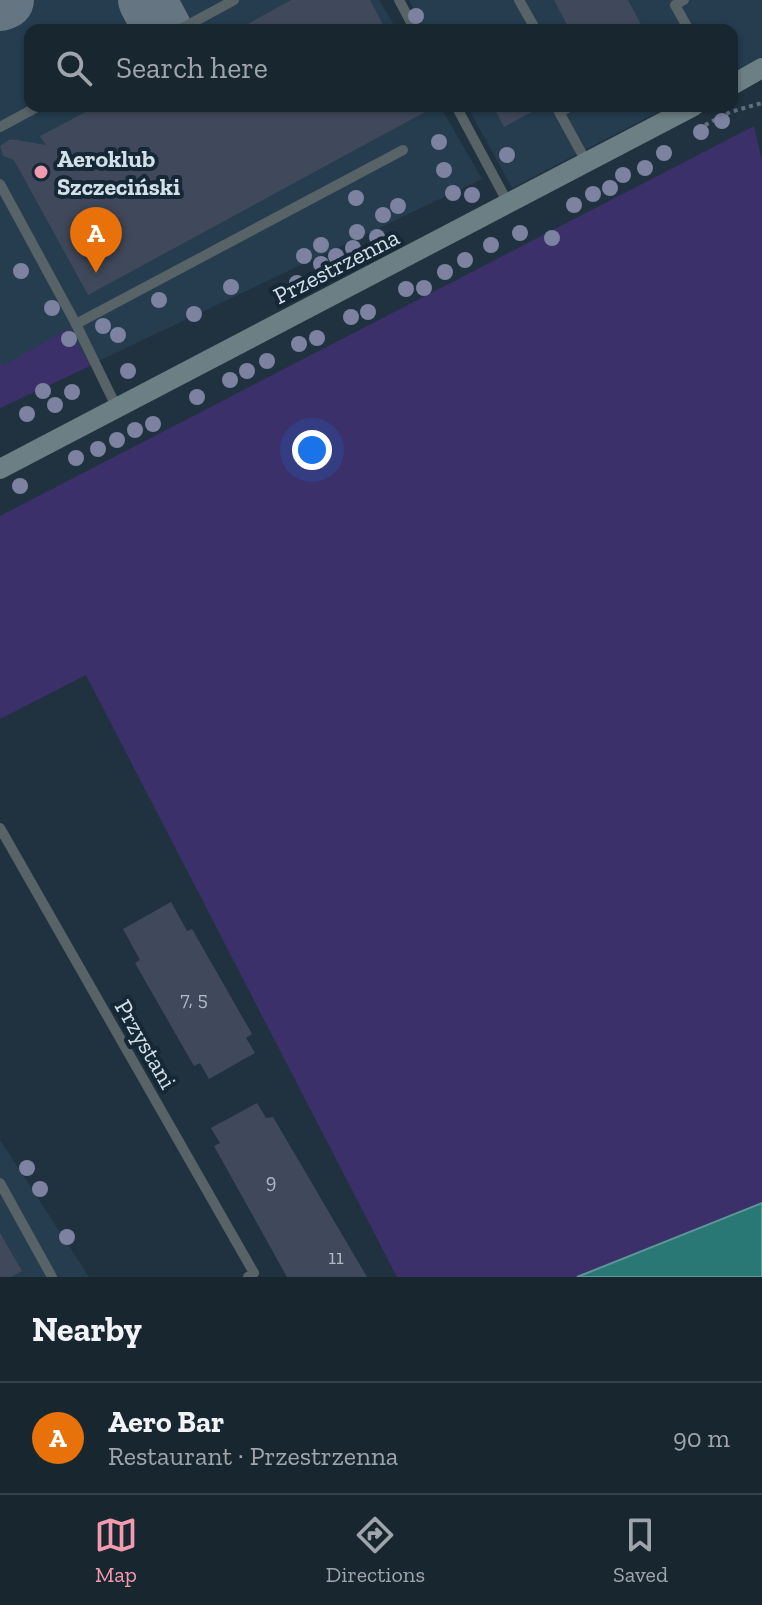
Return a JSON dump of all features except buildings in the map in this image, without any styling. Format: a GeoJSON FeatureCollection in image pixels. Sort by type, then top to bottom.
{"type":"FeatureCollection","features":[{"type":"Feature","properties":{"kind":"street"},"geometry":{"type":"LineString","coordinates":[[738,82],[762,68]]}},
{"type":"Feature","properties":{"kind":"street","name":"Przestrzenna"},"geometry":{"type":"LineString","coordinates":[[0,469],[683,112]]}},
{"type":"Feature","properties":{"kind":"lane"},"geometry":{"type":"LineString","coordinates":[[190,24],[234,0]]}},
{"type":"Feature","properties":{"kind":"lane"},"geometry":{"type":"LineString","coordinates":[[399,0],[412,24]]}},
{"type":"Feature","properties":{"kind":"lane"},"geometry":{"type":"LineString","coordinates":[[519,0],[533,24]]}},
{"type":"Feature","properties":{"kind":"lane"},"geometry":{"type":"LineString","coordinates":[[675,2],[686,24]]}},
{"type":"Feature","properties":{"kind":"lane"},"geometry":{"type":"LineString","coordinates":[[0,127],[28,112]]}},
{"type":"Feature","properties":{"kind":"lane"},"geometry":{"type":"LineString","coordinates":[[459,112],[509,205]]}},
{"type":"Feature","properties":{"kind":"lane"},"geometry":{"type":"LineString","coordinates":[[559,112],[587,163]]}},
{"type":"Feature","properties":{"kind":"lane"},"geometry":{"type":"LineString","coordinates":[[76,324],[403,150]]}},
{"type":"Feature","properties":{"kind":"lane"},"geometry":{"type":"LineString","coordinates":[[0,184],[76,324],[117,408]]}},
{"type":"Feature","properties":{"kind":"lane","name":"Przystani"},"geometry":{"type":"LineString","coordinates":[[0,828],[254,1273],[248,1277]]}},
{"type":"Feature","properties":{"kind":"lane"},"geometry":{"type":"LineString","coordinates":[[0,1183],[52,1277]]}},
{"type":"Feature","properties":{"kind":"shaded area"},"geometry":{"type":"Polygon","coordinates":[[[0,0],[379,0],[393,24],[24,24],[24,112],[443,112],[482,179],[0,408],[0,0]]]}},
{"type":"Feature","properties":{"kind":"shaded area"},"geometry":{"type":"Polygon","coordinates":[[[409,0],[762,0],[762,57],[738,70],[738,24],[422,24],[409,0]]]}},
{"type":"Feature","properties":{"kind":"shaded area"},"geometry":{"type":"Polygon","coordinates":[[[470,112],[658,112],[512,188],[470,112]]]}},
{"type":"Feature","properties":{"kind":"shaded area"},"geometry":{"type":"Polygon","coordinates":[[[754,126],[762,161],[762,1204],[577,1277],[397,1277],[86,675],[0,719],[0,516],[754,126]]]}},
{"type":"Feature","properties":{"kind":"shaded area"},"geometry":{"type":"Polygon","coordinates":[[[69,328],[90,366],[0,408],[0,361],[3,366],[69,328]]]}},
{"type":"Feature","properties":{"kind":"shaded area"},"geometry":{"type":"Polygon","coordinates":[[[0,1140],[82,1266],[89,1277],[0,1277],[0,1140]]]}},
{"type":"Feature","properties":{"kind":"shaded area"},"geometry":{"type":"Polygon","coordinates":[[[762,1203],[762,1277],[577,1277],[762,1203]]]}},
{"type":"Feature","properties":{"kind":"taxiway"},"geometry":{"type":"LineString","coordinates":[[0,2],[5,0]]}},
{"type":"Feature","properties":{"kind":"taxiway"},"geometry":{"type":"LineString","coordinates":[[147,0],[160,24]]}},
{"type":"Feature","properties":{"kind":"place","name":"Aeroklub Szczeciński"},"geometry":{"type":"Point","coordinates":[41,172]}},
{"type":"Feature","properties":{"kind":"place","name":"Aero Bar"},"geometry":{"type":"Point","coordinates":[96,273]}}]}
